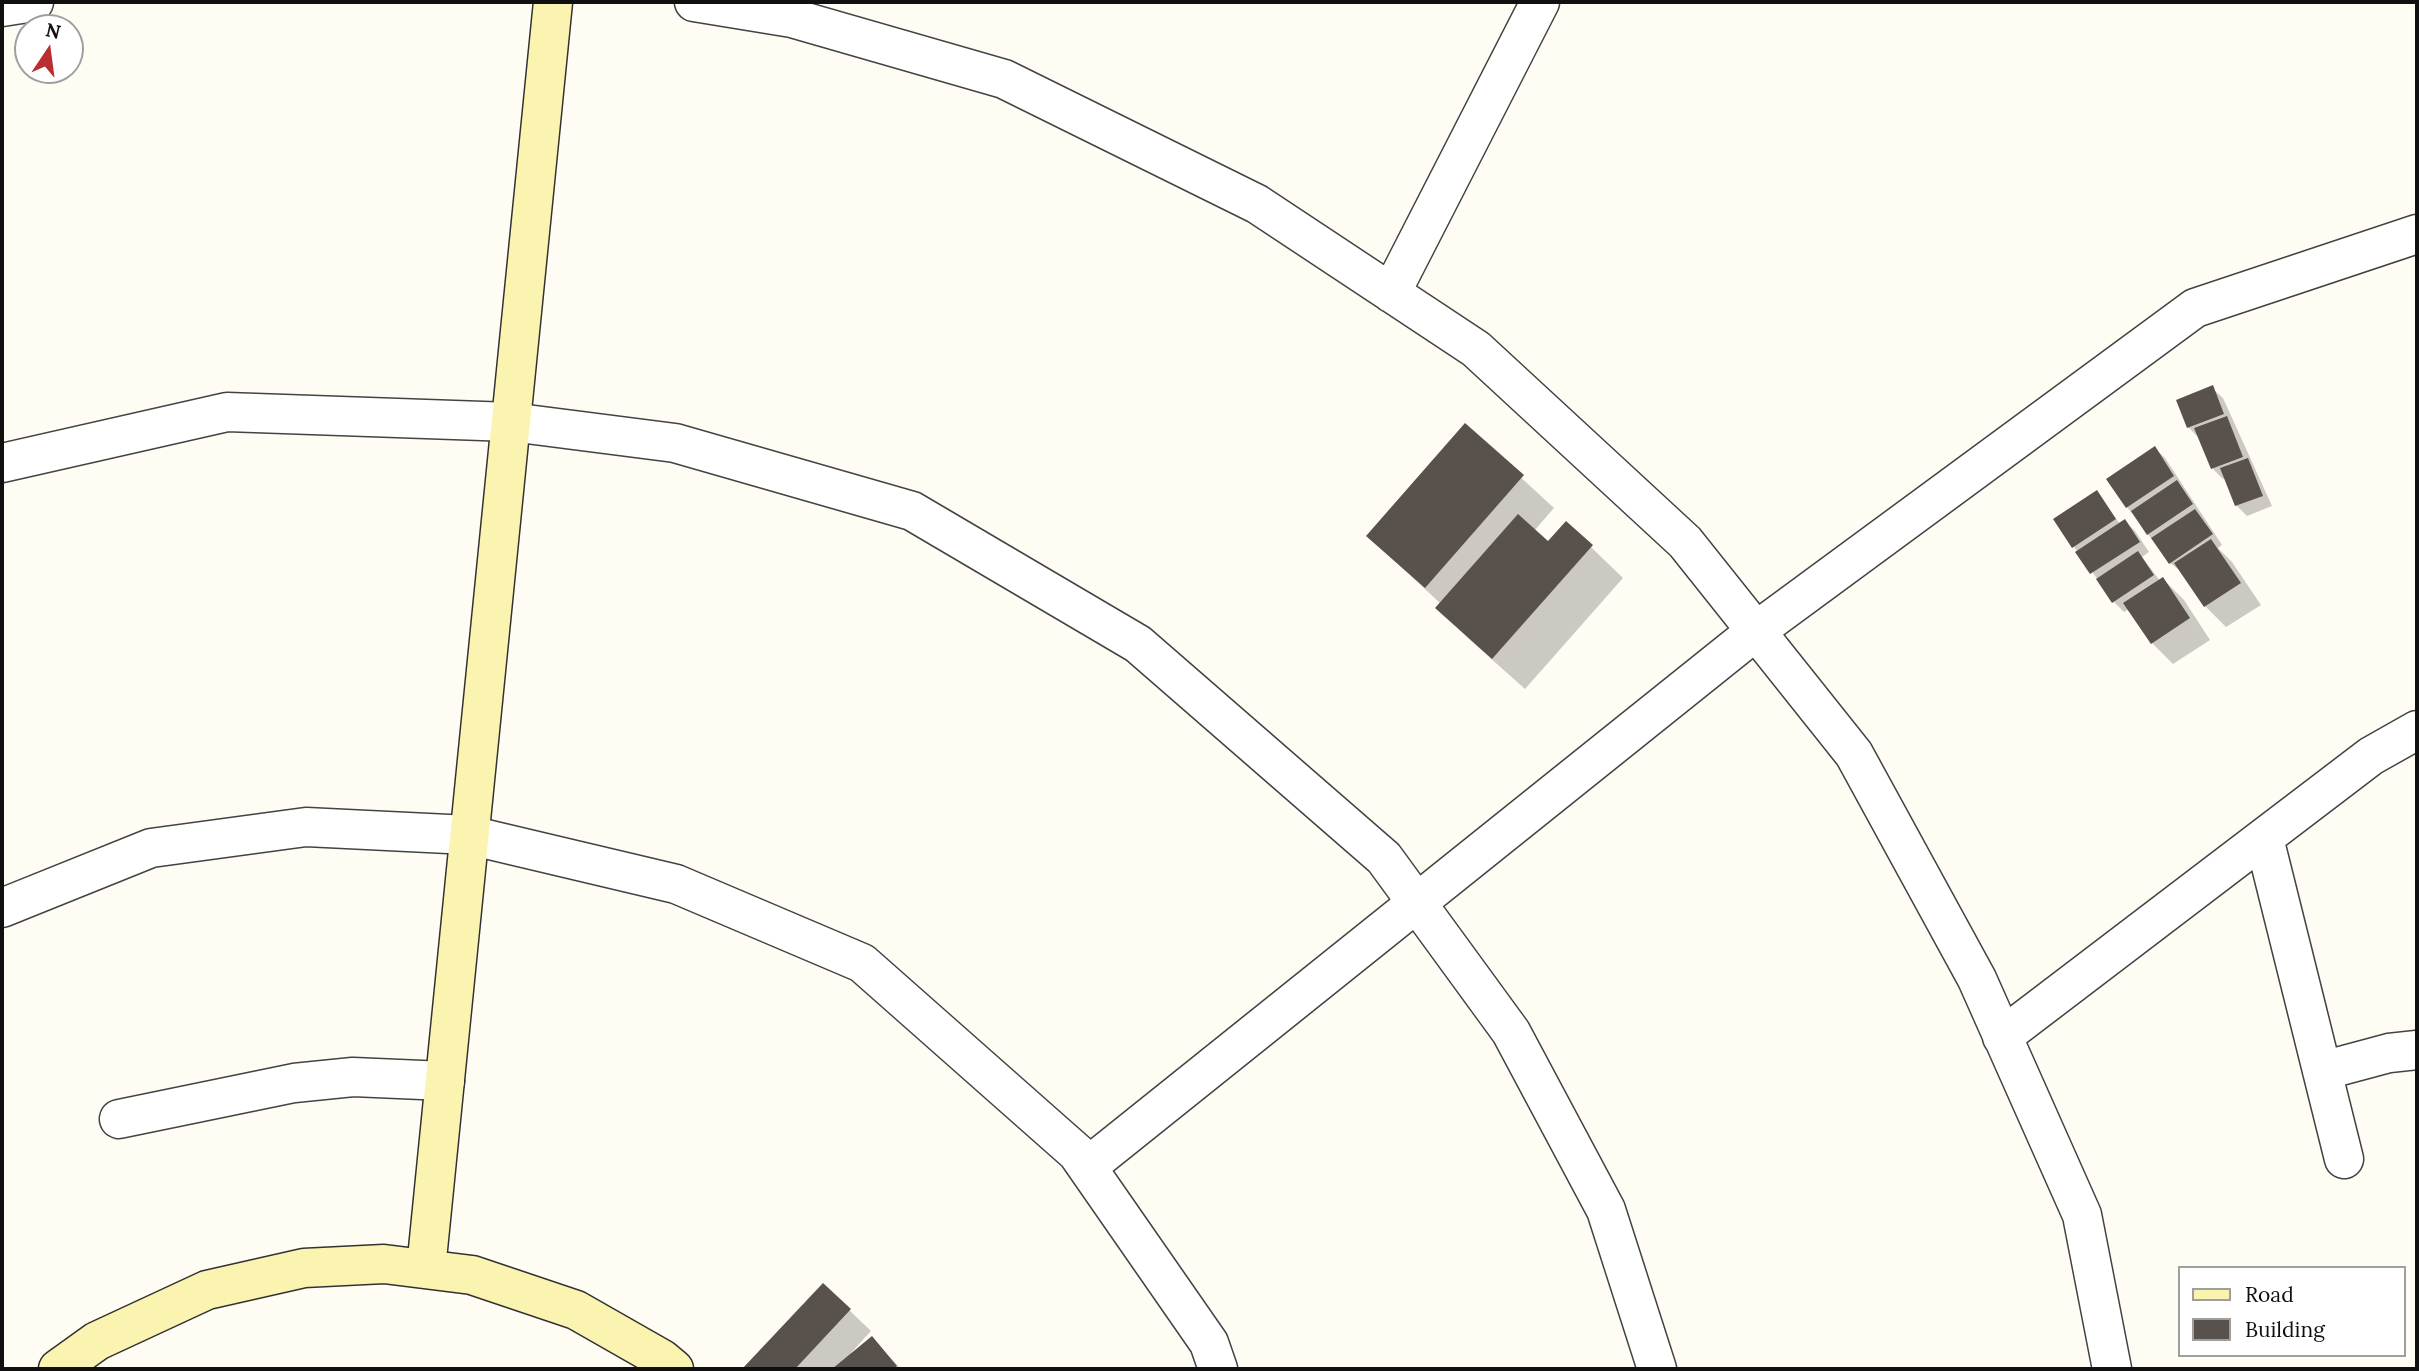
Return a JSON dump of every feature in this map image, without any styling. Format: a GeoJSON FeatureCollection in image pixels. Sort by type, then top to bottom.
{"type":"FeatureCollection","features":[{"type":"Feature","properties":{"kind":"street"},"geometry":{"type":"LineString","coordinates":[[2,7],[34,2]]}},
{"type":"Feature","properties":{"kind":"street"},"geometry":{"type":"LineString","coordinates":[[426,1269],[553,2]]}},
{"type":"Feature","properties":{"kind":"street"},"geometry":{"type":"LineString","coordinates":[[694,2],[792,18],[1004,79],[1257,204],[1476,349],[1675,533],[1854,754],[1977,979],[2082,1215],[2112,1369]]}},
{"type":"Feature","properties":{"kind":"street"},"geometry":{"type":"LineString","coordinates":[[1391,293],[1540,2]]}},
{"type":"Feature","properties":{"kind":"street"},"geometry":{"type":"LineString","coordinates":[[1087,1167],[1756,631],[2195,309],[2417,234]]}},
{"type":"Feature","properties":{"kind":"street"},"geometry":{"type":"LineString","coordinates":[[2,463],[227,412],[511,422],[675,443],[912,511],[1138,644],[1384,858],[1511,1032],[1606,1210],[1657,1369]]}},
{"type":"Feature","properties":{"kind":"street"},"geometry":{"type":"LineString","coordinates":[[2003,1037],[2371,756],[2417,730]]}},
{"type":"Feature","properties":{"kind":"street"},"geometry":{"type":"LineString","coordinates":[[2,908],[151,848],[306,827],[469,835],[676,884],[862,963],[1077,1153],[1209,1343],[1218,1369]]}},
{"type":"Feature","properties":{"kind":"street"},"geometry":{"type":"LineString","coordinates":[[2264,838],[2344,1159]]}},
{"type":"Feature","properties":{"kind":"street"},"geometry":{"type":"LineString","coordinates":[[2322,1071],[2389,1053],[2417,1050]]}},
{"type":"Feature","properties":{"kind":"street"},"geometry":{"type":"LineString","coordinates":[[119,1119],[294,1083],[353,1077],[444,1081]]}},
{"type":"Feature","properties":{"kind":"street"},"geometry":{"type":"LineString","coordinates":[[58,1369],[97,1341],[207,1290],[304,1268],[384,1264],[472,1275],[576,1310],[662,1359],[674,1369]]}},
{"type":"Feature","properties":{"kind":"building"},"geometry":{"type":"Polygon","coordinates":[[[2213,385],[2224,414],[2187,428],[2176,400],[2213,385]]]}},
{"type":"Feature","properties":{"kind":"building"},"geometry":{"type":"Polygon","coordinates":[[[2227,416],[2243,457],[2211,469],[2194,428],[2227,416]]]}},
{"type":"Feature","properties":{"kind":"building"},"geometry":{"type":"Polygon","coordinates":[[[1465,423],[1524,475],[1425,588],[1366,536],[1465,423]]]}},
{"type":"Feature","properties":{"kind":"building"},"geometry":{"type":"Polygon","coordinates":[[[2155,446],[2174,476],[2126,508],[2106,479],[2155,446]]]}},
{"type":"Feature","properties":{"kind":"building"},"geometry":{"type":"Polygon","coordinates":[[[2248,458],[2263,496],[2235,506],[2220,468],[2248,458]]]}},
{"type":"Feature","properties":{"kind":"building"},"geometry":{"type":"Polygon","coordinates":[[[2177,480],[2193,504],[2147,535],[2131,511],[2177,480]]]}},
{"type":"Feature","properties":{"kind":"building"},"geometry":{"type":"Polygon","coordinates":[[[2097,490],[2116,519],[2072,548],[2053,519],[2097,490]]]}},
{"type":"Feature","properties":{"kind":"building"},"geometry":{"type":"Polygon","coordinates":[[[2195,509],[2213,534],[2169,564],[2151,538],[2195,509]]]}},
{"type":"Feature","properties":{"kind":"building"},"geometry":{"type":"Polygon","coordinates":[[[1518,514],[1548,541],[1566,521],[1593,545],[1492,659],[1435,608],[1518,514]]]}},
{"type":"Feature","properties":{"kind":"building"},"geometry":{"type":"Polygon","coordinates":[[[2125,519],[2140,542],[2090,574],[2075,552],[2125,519]]]}},
{"type":"Feature","properties":{"kind":"building"},"geometry":{"type":"Polygon","coordinates":[[[2211,539],[2241,583],[2204,607],[2174,563],[2211,539]]]}},
{"type":"Feature","properties":{"kind":"building"},"geometry":{"type":"Polygon","coordinates":[[[2138,551],[2154,575],[2112,603],[2096,579],[2138,551]]]}},
{"type":"Feature","properties":{"kind":"building"},"geometry":{"type":"Polygon","coordinates":[[[2163,577],[2190,618],[2151,644],[2123,603],[2163,577]]]}},
{"type":"Feature","properties":{"kind":"building"},"geometry":{"type":"Polygon","coordinates":[[[823,1283],[851,1309],[795,1369],[742,1369],[823,1283]]]}},
{"type":"Feature","properties":{"kind":"building"},"geometry":{"type":"Polygon","coordinates":[[[872,1336],[897,1366],[893,1369],[832,1369],[872,1336]]]}}]}
